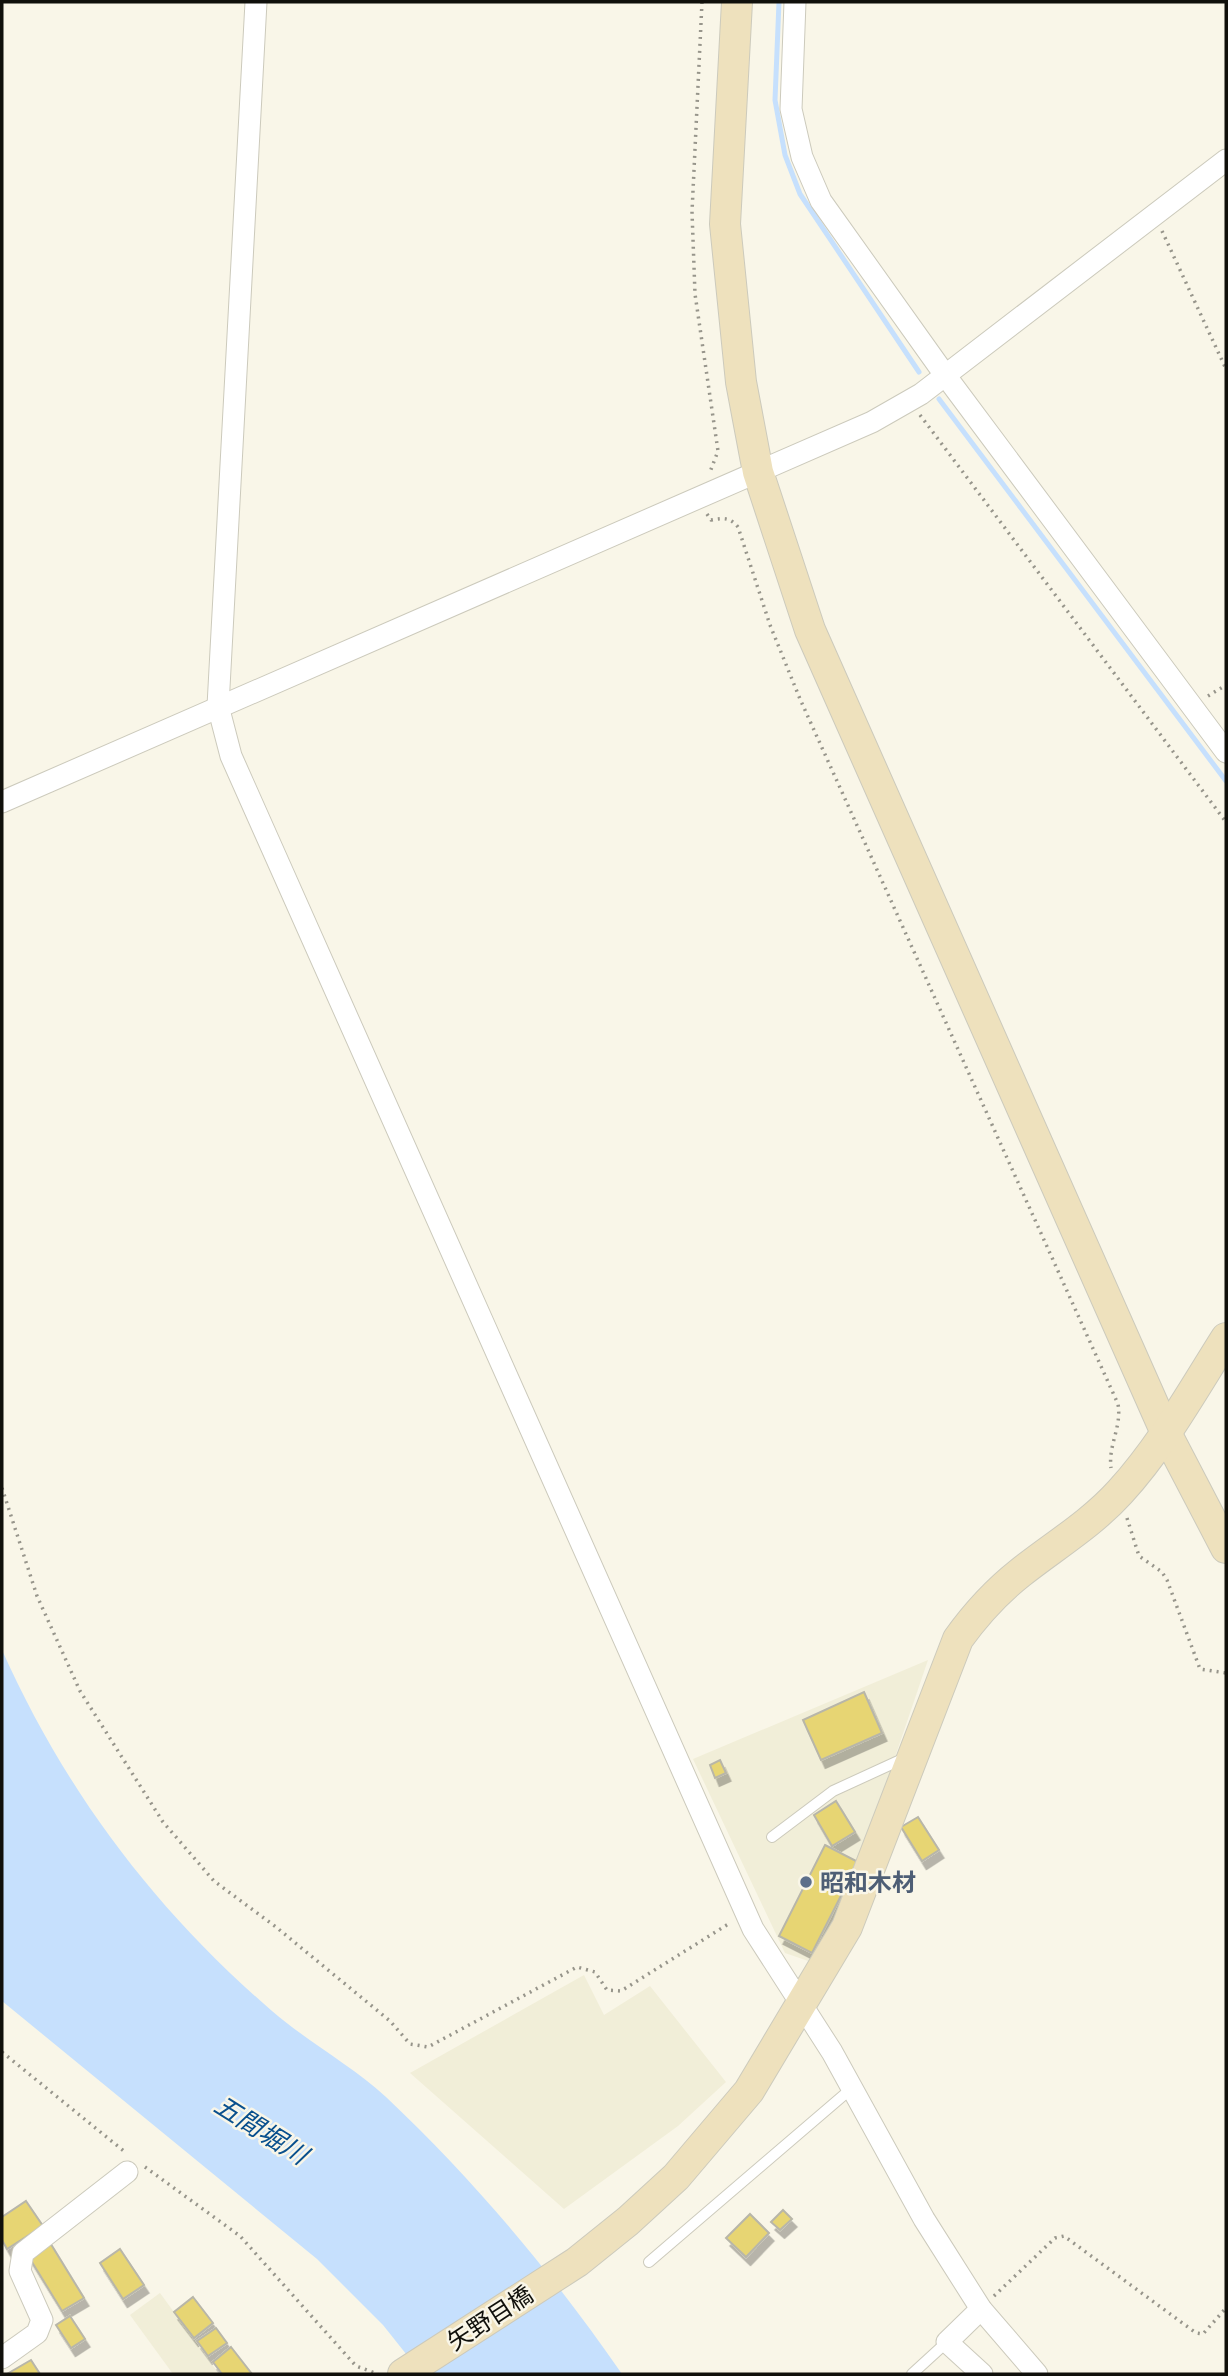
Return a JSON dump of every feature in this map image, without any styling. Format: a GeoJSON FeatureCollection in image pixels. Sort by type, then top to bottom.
{"type":"FeatureCollection","features":[{"type":"Feature","properties":{"kind":"street"},"geometry":{"type":"LineString","coordinates":[[256,2],[218,706],[231,756],[746,1913],[852,2088],[923,2219],[981,2309],[1037,2374]]}},
{"type":"Feature","properties":{"kind":"street"},"geometry":{"type":"LineString","coordinates":[[737,2],[725,224],[741,382],[758,472],[810,630],[1166,1433],[1226,1548]]}},
{"type":"Feature","properties":{"kind":"street"},"geometry":{"type":"LineString","coordinates":[[795,2],[791,109],[794,133],[807,170],[834,220],[945,375],[1226,752]]}},
{"type":"Feature","properties":{"kind":"street"},"geometry":{"type":"LineString","coordinates":[[2,802],[872,422],[909,401],[945,375],[1226,160]]}},
{"type":"Feature","properties":{"kind":"street","name":"矢野目橋"},"geometry":{"type":"LineString","coordinates":[[403,2374],[577,2262],[676,2177],[713,2136],[748,2091],[803,2005],[847,1927],[958,1639],[980,1610],[1020,1573],[1081,1529],[1120,1492],[1166,1433],[1226,1338]]}},
{"type":"Feature","properties":{"kind":"street"},"geometry":{"type":"LineString","coordinates":[[2,2358],[37,2333],[42,2320],[20,2271],[23,2253],[134,2165]]}},
{"type":"Feature","properties":{"kind":"street"},"geometry":{"type":"LineString","coordinates":[[981,2309],[947,2342],[982,2374]]}},
{"type":"Feature","properties":{"kind":"lane"},"geometry":{"type":"LineString","coordinates":[[772,1837],[833,1791],[912,1755]]}},
{"type":"Feature","properties":{"kind":"lane"},"geometry":{"type":"LineString","coordinates":[[649,2262],[852,2088]]}},
{"type":"Feature","properties":{"kind":"lane"},"geometry":{"type":"LineString","coordinates":[[912,2374],[947,2342]]}},
{"type":"Feature","properties":{"kind":"path"},"geometry":{"type":"LineString","coordinates":[[702,2],[692,212],[705,374],[718,451],[709,473],[693,485],[711,520],[732,520],[738,527],[770,625],[800,699],[1118,1404],[1119,1430],[1110,1454],[1133,1543],[1139,1556],[1162,1572],[1200,1669],[1226,1674]]}},
{"type":"Feature","properties":{"kind":"path"},"geometry":{"type":"LineString","coordinates":[[1154,215],[1226,369]]}},
{"type":"Feature","properties":{"kind":"path"},"geometry":{"type":"LineString","coordinates":[[909,401],[1226,822]]}},
{"type":"Feature","properties":{"kind":"path"},"geometry":{"type":"LineString","coordinates":[[2,1489],[37,1596],[80,1691],[163,1822],[214,1881],[276,1927],[369,2003],[410,2044],[428,2047],[577,1967],[595,1972],[607,1990],[621,1991],[746,1913]]}},
{"type":"Feature","properties":{"kind":"path"},"geometry":{"type":"LineString","coordinates":[[2,2052],[134,2165],[240,2236],[356,2366],[377,2374]]}},
{"type":"Feature","properties":{"kind":"path"},"geometry":{"type":"LineString","coordinates":[[981,2309],[1055,2238],[1064,2236],[1196,2333],[1203,2334],[1210,2329],[1226,2308]]}},
{"type":"Feature","properties":{"kind":"shaded area"},"geometry":{"type":"Polygon","coordinates":[[[928,1660],[861,1857],[814,1963],[785,1953],[693,1759],[928,1660]]]}},
{"type":"Feature","properties":{"kind":"shaded area"},"geometry":{"type":"Polygon","coordinates":[[[584,1975],[604,2015],[650,1986],[726,2082],[678,2126],[564,2209],[410,2073],[584,1975]]]}},
{"type":"Feature","properties":{"kind":"shaded area"},"geometry":{"type":"Polygon","coordinates":[[[160,2293],[219,2374],[173,2374],[130,2315],[160,2293]]]}},
{"type":"Feature","properties":{"kind":"water","name":"五間堀川"},"geometry":{"type":"Polygon","coordinates":[[[2,1650],[54,1752],[116,1845],[151,1889],[229,1972],[272,2011],[373,2085],[419,2129],[512,2230],[569,2300],[622,2374],[422,2374],[383,2325],[317,2259],[2,2001],[2,1650]]]}},
{"type":"Feature","properties":{"kind":"building"},"geometry":{"type":"Polygon","coordinates":[[[864,1692],[882,1733],[821,1760],[803,1720],[864,1692]]]}},
{"type":"Feature","properties":{"kind":"building"},"geometry":{"type":"Polygon","coordinates":[[[720,1760],[726,1773],[715,1778],[710,1765],[720,1760]]]}},
{"type":"Feature","properties":{"kind":"building"},"geometry":{"type":"Polygon","coordinates":[[[836,1801],[855,1832],[832,1846],[814,1815],[836,1801]]]}},
{"type":"Feature","properties":{"kind":"building"},"geometry":{"type":"Polygon","coordinates":[[[918,1817],[939,1850],[922,1861],[901,1827],[918,1817]]]}},
{"type":"Feature","properties":{"kind":"building"},"geometry":{"type":"Polygon","coordinates":[[[825,1845],[858,1862],[812,1953],[779,1936],[825,1845]]]}},
{"type":"Feature","properties":{"kind":"building"},"geometry":{"type":"Polygon","coordinates":[[[26,2201],[43,2226],[7,2249],[2,2240],[2,2217],[26,2201]]]}},
{"type":"Feature","properties":{"kind":"building"},"geometry":{"type":"Polygon","coordinates":[[[783,2210],[792,2219],[780,2230],[771,2222],[783,2210]]]}},
{"type":"Feature","properties":{"kind":"building"},"geometry":{"type":"Polygon","coordinates":[[[750,2214],[769,2233],[746,2257],[726,2238],[750,2214]]]}},
{"type":"Feature","properties":{"kind":"building"},"geometry":{"type":"Polygon","coordinates":[[[49,2241],[84,2298],[62,2311],[27,2254],[49,2241]]]}},
{"type":"Feature","properties":{"kind":"building"},"geometry":{"type":"Polygon","coordinates":[[[120,2249],[144,2285],[123,2299],[100,2263],[120,2249]]]}},
{"type":"Feature","properties":{"kind":"building"},"geometry":{"type":"Polygon","coordinates":[[[193,2297],[213,2323],[194,2338],[174,2312],[193,2297]]]}},
{"type":"Feature","properties":{"kind":"building"},"geometry":{"type":"Polygon","coordinates":[[[70,2316],[85,2339],[71,2348],[56,2325],[70,2316]]]}},
{"type":"Feature","properties":{"kind":"building"},"geometry":{"type":"Polygon","coordinates":[[[216,2328],[227,2343],[208,2356],[197,2341],[216,2328]]]}},
{"type":"Feature","properties":{"kind":"building"},"geometry":{"type":"Polygon","coordinates":[[[231,2347],[252,2374],[222,2374],[213,2362],[231,2347]]]}},
{"type":"Feature","properties":{"kind":"building"},"geometry":{"type":"Polygon","coordinates":[[[31,2360],[40,2374],[7,2374],[31,2360]]]}},
{"type":"Feature","properties":{"kind":"waterway"},"geometry":{"type":"LineString","coordinates":[[779,2],[775,100],[785,155],[800,194],[919,372]]}},
{"type":"Feature","properties":{"kind":"waterway"},"geometry":{"type":"LineString","coordinates":[[939,399],[1226,781]]}},
{"type":"Feature","properties":{"kind":"place","name":"昭和木材"},"geometry":{"type":"Point","coordinates":[806,1882]}}]}
